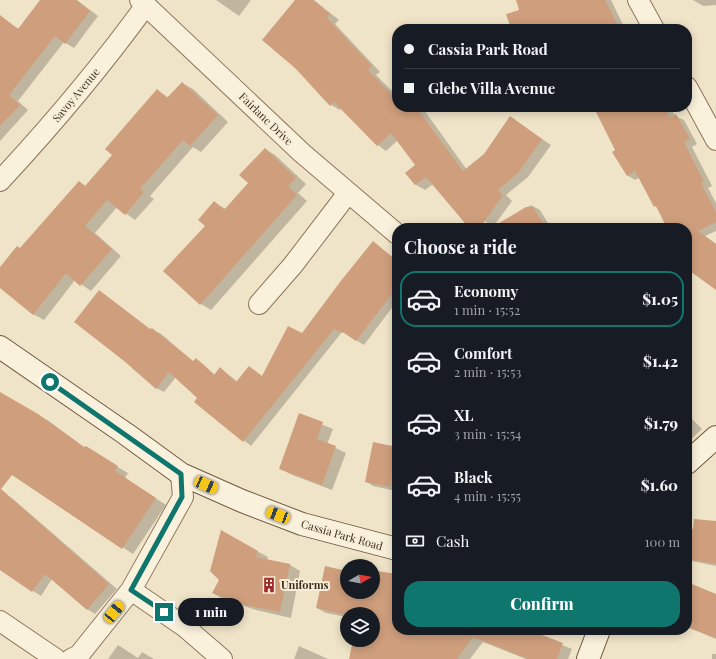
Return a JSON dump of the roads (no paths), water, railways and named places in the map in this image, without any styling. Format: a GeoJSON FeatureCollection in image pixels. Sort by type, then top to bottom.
{"type":"FeatureCollection","features":[{"type":"Feature","properties":{"kind":"main road","name":"Cassia Park Road"},"geometry":{"type":"LineString","coordinates":[[0,347],[181,474],[242,501],[302,524],[392,548]]}},
{"type":"Feature","properties":{"kind":"main road"},"geometry":{"type":"LineString","coordinates":[[692,459],[716,437]]}},
{"type":"Feature","properties":{"kind":"main road"},"geometry":{"type":"LineString","coordinates":[[588,659],[597,635]]}},
{"type":"Feature","properties":{"kind":"street"},"geometry":{"type":"LineString","coordinates":[[638,0],[651,24]]}},
{"type":"Feature","properties":{"kind":"street","name":"Savoy Avenue"},"geometry":{"type":"LineString","coordinates":[[0,181],[41,136],[116,46],[143,2]]}},
{"type":"Feature","properties":{"kind":"street","name":"Fairlane Drive"},"geometry":{"type":"LineString","coordinates":[[143,2],[302,153],[392,230]]}},
{"type":"Feature","properties":{"kind":"street"},"geometry":{"type":"LineString","coordinates":[[692,96],[716,140]]}},
{"type":"Feature","properties":{"kind":"street"},"geometry":{"type":"LineString","coordinates":[[259,304],[294,265],[348,193]]}},
{"type":"Feature","properties":{"kind":"street"},"geometry":{"type":"LineString","coordinates":[[71,659],[79,655],[131,590],[182,497],[181,474]]}},
{"type":"Feature","properties":{"kind":"street"},"geometry":{"type":"LineString","coordinates":[[131,590],[185,627],[222,659]]}},
{"type":"Feature","properties":{"kind":"street"},"geometry":{"type":"LineString","coordinates":[[0,621],[56,659]]}},
{"type":"Feature","properties":{"kind":"place","name":"Uniforms"},"geometry":{"type":"Point","coordinates":[269,585]}}]}
